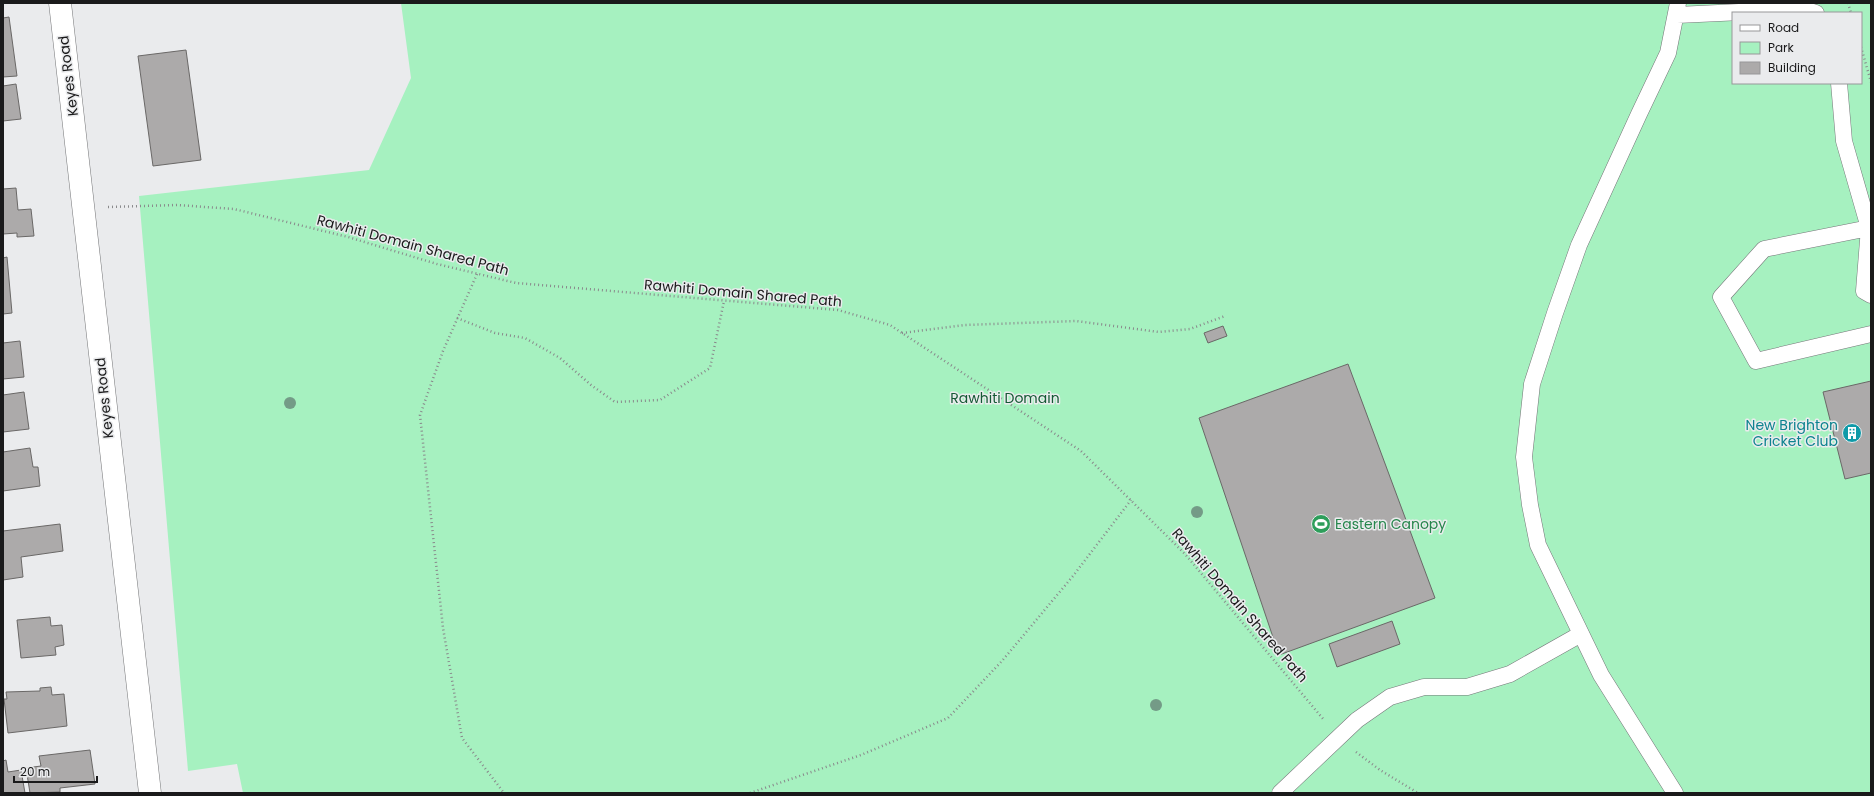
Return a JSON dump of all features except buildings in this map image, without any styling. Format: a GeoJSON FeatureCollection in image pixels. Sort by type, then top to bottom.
{"type":"FeatureCollection","features":[{"type":"Feature","properties":{"kind":"street","name":"Keyes Road"},"geometry":{"type":"LineString","coordinates":[[60,3],[150,793]]}},
{"type":"Feature","properties":{"kind":"lane"},"geometry":{"type":"LineString","coordinates":[[1675,793],[1601,675],[1538,545],[1530,504],[1524,457],[1532,384],[1579,245],[1668,53],[1678,9],[1804,9],[1813,12]]}},
{"type":"Feature","properties":{"kind":"lane"},"geometry":{"type":"LineString","coordinates":[[1839,84],[1844,141],[1869,228],[1864,291],[1871,295]]}},
{"type":"Feature","properties":{"kind":"lane"},"geometry":{"type":"LineString","coordinates":[[1869,228],[1764,249],[1722,297],[1756,361],[1871,334]]}},
{"type":"Feature","properties":{"kind":"lane"},"geometry":{"type":"LineString","coordinates":[[1280,793],[1357,720],[1390,697],[1424,687],[1467,687],[1510,674],[1581,634]]}},
{"type":"Feature","properties":{"kind":"path"},"geometry":{"type":"LineString","coordinates":[[1862,50],[1871,82]]}},
{"type":"Feature","properties":{"kind":"path","name":"Rawhiti Domain Shared Path"},"geometry":{"type":"LineString","coordinates":[[83,208],[177,205],[234,209],[348,237],[437,264],[516,283],[838,310],[890,325],[1081,451],[1185,554],[1294,682],[1338,738],[1380,770],[1418,793]]}},
{"type":"Feature","properties":{"kind":"path"},"geometry":{"type":"LineString","coordinates":[[477,274],[443,351],[420,415],[422,448],[443,628],[462,738],[504,793]]}},
{"type":"Feature","properties":{"kind":"path"},"geometry":{"type":"LineString","coordinates":[[457,318],[496,333],[525,338],[560,358],[591,385],[615,402],[660,400],[710,368],[724,301]]}},
{"type":"Feature","properties":{"kind":"path"},"geometry":{"type":"LineString","coordinates":[[902,333],[965,325],[1076,320],[1159,332],[1190,329],[1225,316]]}},
{"type":"Feature","properties":{"kind":"path"},"geometry":{"type":"LineString","coordinates":[[750,793],[861,755],[948,718],[1007,655],[1073,576],[1130,500]]}},
{"type":"Feature","properties":{"kind":"green space","name":"Rawhiti Domain"},"geometry":{"type":"Polygon","coordinates":[[[401,3],[1871,3],[1871,793],[243,793],[237,764],[188,771],[139,196],[369,170],[411,78],[401,3]]]}},
{"type":"Feature","properties":{"kind":"place","name":"New Brighton Cricket Club"},"geometry":{"type":"Point","coordinates":[1852,433]}},
{"type":"Feature","properties":{"kind":"place","name":"Eastern Canopy"},"geometry":{"type":"Point","coordinates":[1321,524]}}]}
